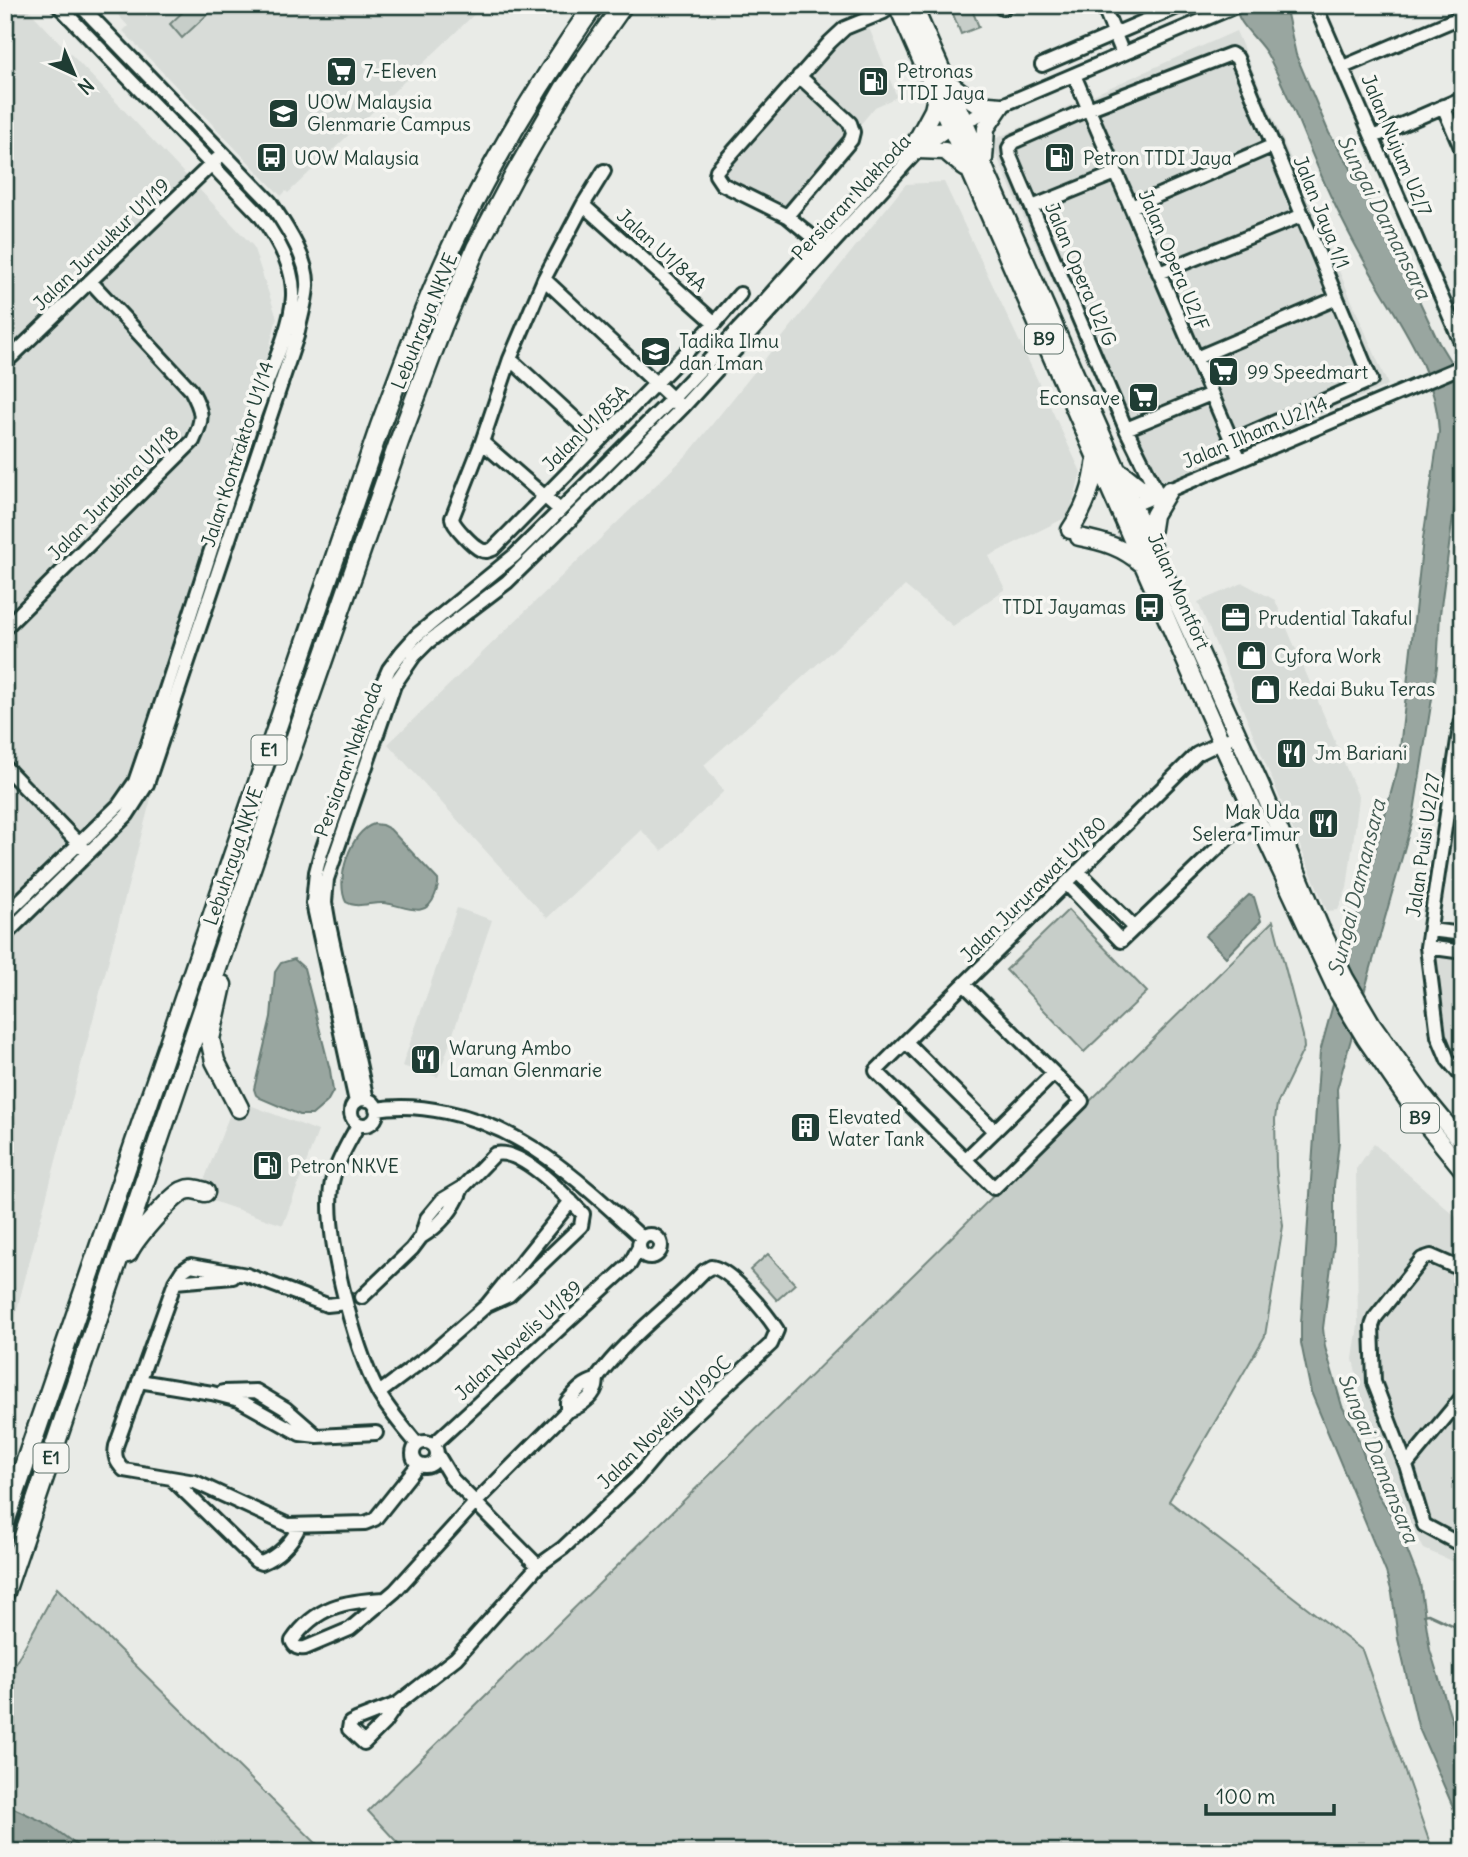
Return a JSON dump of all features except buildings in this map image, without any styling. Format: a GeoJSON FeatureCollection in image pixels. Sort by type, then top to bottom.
{"type":"FeatureCollection","features":[{"type":"Feature","properties":{"kind":"highway","name":"Lebuhraya NKVE"},"geometry":{"type":"LineString","coordinates":[[5,1522],[375,439],[419,323],[460,229],[485,181],[537,89],[594,5]]}},
{"type":"Feature","properties":{"kind":"highway","name":"Lebuhraya NKVE"},"geometry":{"type":"LineString","coordinates":[[5,1592],[400,439],[465,273],[489,221],[551,110],[623,5]]}},
{"type":"Feature","properties":{"kind":"highway"},"geometry":{"type":"LineString","coordinates":[[239,1108],[215,1061],[210,1039],[222,986],[281,780]]}},
{"type":"Feature","properties":{"kind":"highway"},"geometry":{"type":"LineString","coordinates":[[97,1323],[136,1238],[183,1191],[193,1188],[205,1192]]}},
{"type":"Feature","properties":{"kind":"main road","name":"Jalan Montfort"},"geometry":{"type":"LineString","coordinates":[[913,5],[965,121],[977,168],[1096,457],[1150,541],[1238,735],[1320,927],[1345,978],[1388,1045],[1421,1093],[1463,1144]]}},
{"type":"Feature","properties":{"kind":"main road","name":"Jalan Montfort"},"geometry":{"type":"LineString","coordinates":[[889,8],[905,23],[950,128],[977,168],[1117,469],[1146,568],[1256,819],[1338,993],[1382,1064],[1416,1112],[1463,1170]]}},
{"type":"Feature","properties":{"kind":"main road"},"geometry":{"type":"LineString","coordinates":[[936,97],[918,144],[945,151],[977,168],[986,128],[1001,106],[977,104],[947,81]]}},
{"type":"Feature","properties":{"kind":"main road"},"geometry":{"type":"LineString","coordinates":[[1096,457],[1090,494],[1075,534],[1109,543],[1129,553],[1146,568]]}},
{"type":"Feature","properties":{"kind":"main road"},"geometry":{"type":"LineString","coordinates":[[1117,469],[1142,489],[1163,492],[1154,515],[1150,541]]}},
{"type":"Feature","properties":{"kind":"street","name":"Jalan Kontraktor U1/14"},"geometry":{"type":"LineString","coordinates":[[5,915],[119,805],[135,782],[256,408],[285,331],[293,297],[291,278],[276,236],[58,5]]}},
{"type":"Feature","properties":{"kind":"street","name":"Jalan Kontraktor U1/14"},"geometry":{"type":"LineString","coordinates":[[5,935],[127,815],[147,784],[297,336],[307,290],[307,277],[292,236],[270,202],[80,5]]}},
{"type":"Feature","properties":{"kind":"street"},"geometry":{"type":"LineString","coordinates":[[1103,5],[1123,54]]}},
{"type":"Feature","properties":{"kind":"street"},"geometry":{"type":"LineString","coordinates":[[1042,65],[1182,5]]}},
{"type":"Feature","properties":{"kind":"street","name":"Persiaran Nakhoda"},"geometry":{"type":"LineString","coordinates":[[366,1104],[313,903],[321,853],[373,705],[389,669],[417,635],[515,555],[673,398],[918,144],[965,121],[1238,5]]}},
{"type":"Feature","properties":{"kind":"street","name":"Jalan Nujum U2/7"},"geometry":{"type":"LineString","coordinates":[[1315,5],[1461,339]]}},
{"type":"Feature","properties":{"kind":"street"},"geometry":{"type":"LineString","coordinates":[[822,246],[787,216],[722,184],[716,175],[717,170],[845,28],[889,8]]}},
{"type":"Feature","properties":{"kind":"street"},"geometry":{"type":"LineString","coordinates":[[1343,67],[1463,16]]}},
{"type":"Feature","properties":{"kind":"street","name":"Jalan Jaya 1/1"},"geometry":{"type":"LineString","coordinates":[[1088,109],[1231,54],[1237,58],[1371,380],[1231,441]]}},
{"type":"Feature","properties":{"kind":"street","name":"Jalan Opera U2/F"},"geometry":{"type":"LineString","coordinates":[[1073,75],[1240,460]]}},
{"type":"Feature","properties":{"kind":"street"},"geometry":{"type":"LineString","coordinates":[[787,216],[851,140],[853,132],[850,123],[799,76]]}},
{"type":"Feature","properties":{"kind":"street"},"geometry":{"type":"LineString","coordinates":[[1373,137],[1463,98]]}},
{"type":"Feature","properties":{"kind":"street"},"geometry":{"type":"LineString","coordinates":[[1443,106],[1463,152]]}},
{"type":"Feature","properties":{"kind":"street","name":"Jalan Opera U2/G"},"geometry":{"type":"LineString","coordinates":[[1088,109],[1013,142],[1009,148],[1010,156],[1126,429],[1163,492]]}},
{"type":"Feature","properties":{"kind":"street"},"geometry":{"type":"LineString","coordinates":[[1131,207],[1274,145]]}},
{"type":"Feature","properties":{"kind":"street","name":"Jalan Juruukur U1/19"},"geometry":{"type":"LineString","coordinates":[[5,363],[223,153]]}},
{"type":"Feature","properties":{"kind":"street"},"geometry":{"type":"LineString","coordinates":[[560,510],[482,442],[510,359],[544,279],[604,171]]}},
{"type":"Feature","properties":{"kind":"street"},"geometry":{"type":"LineString","coordinates":[[1032,207],[1116,173]]}},
{"type":"Feature","properties":{"kind":"street","name":"Jalan U1/84A"},"geometry":{"type":"LineString","coordinates":[[583,205],[716,323]]}},
{"type":"Feature","properties":{"kind":"street"},"geometry":{"type":"LineString","coordinates":[[1159,273],[1303,215]]}},
{"type":"Feature","properties":{"kind":"street","name":"Persiaran Nakhoda"},"geometry":{"type":"LineString","coordinates":[[366,1104],[325,902],[332,860],[394,685],[404,668],[428,642],[507,582],[683,407],[822,246]]}},
{"type":"Feature","properties":{"kind":"street"},"geometry":{"type":"LineString","coordinates":[[544,279],[683,407]]}},
{"type":"Feature","properties":{"kind":"street","name":"Jalan Jurubina U1/18"},"geometry":{"type":"LineString","coordinates":[[5,628],[193,441],[202,421],[199,405],[191,390],[90,281]]}},
{"type":"Feature","properties":{"kind":"street","name":"Jalan U1/85A"},"geometry":{"type":"LineString","coordinates":[[482,442],[452,522],[480,550],[486,551],[493,549],[599,442],[716,323],[740,294]]}},
{"type":"Feature","properties":{"kind":"street"},"geometry":{"type":"LineString","coordinates":[[1196,358],[1337,298]]}},
{"type":"Feature","properties":{"kind":"street"},"geometry":{"type":"LineString","coordinates":[[510,359],[599,442]]}},
{"type":"Feature","properties":{"kind":"street","name":"Jalan Ilham U2/14"},"geometry":{"type":"LineString","coordinates":[[1129,507],[1463,366]]}},
{"type":"Feature","properties":{"kind":"street"},"geometry":{"type":"LineString","coordinates":[[1126,429],[1211,394]]}},
{"type":"Feature","properties":{"kind":"street","name":"Jalan Puisi U2/27"},"geometry":{"type":"LineString","coordinates":[[1463,707],[1457,792],[1427,947],[1438,1036],[1448,1060],[1463,1078]]}},
{"type":"Feature","properties":{"kind":"street","name":"Jalan Jururawat U1/80"},"geometry":{"type":"LineString","coordinates":[[965,1160],[876,1071],[1197,754],[1238,735]]}},
{"type":"Feature","properties":{"kind":"street"},"geometry":{"type":"LineString","coordinates":[[5,767],[89,854]]}},
{"type":"Feature","properties":{"kind":"street"},"geometry":{"type":"LineString","coordinates":[[1066,883],[1121,941],[1229,836],[1256,819]]}},
{"type":"Feature","properties":{"kind":"street"},"geometry":{"type":"LineString","coordinates":[[1078,871],[1135,928]]}},
{"type":"Feature","properties":{"kind":"street"},"geometry":{"type":"LineString","coordinates":[[1430,930],[1463,934]]}},
{"type":"Feature","properties":{"kind":"street"},"geometry":{"type":"LineString","coordinates":[[1427,947],[1463,951]]}},
{"type":"Feature","properties":{"kind":"street"},"geometry":{"type":"LineString","coordinates":[[964,984],[1082,1101],[994,1188],[965,1160],[1053,1074]]}},
{"type":"Feature","properties":{"kind":"street"},"geometry":{"type":"LineString","coordinates":[[906,1042],[995,1131]]}},
{"type":"Feature","properties":{"kind":"street"},"geometry":{"type":"LineString","coordinates":[[366,1104],[373,1121],[358,1125],[350,1112],[366,1104]]}},
{"type":"Feature","properties":{"kind":"street","name":"Jalan Novelis U1/89"},"geometry":{"type":"LineString","coordinates":[[366,1104],[423,1107],[469,1116],[501,1128],[529,1144],[575,1177],[643,1247],[630,1264],[435,1450]]}},
{"type":"Feature","properties":{"kind":"street"},"geometry":{"type":"LineString","coordinates":[[358,1125],[339,1160],[332,1180],[333,1236],[346,1303],[362,1357],[379,1394],[417,1444]]}},
{"type":"Feature","properties":{"kind":"street"},"geometry":{"type":"LineString","coordinates":[[362,1297],[389,1273],[421,1237],[436,1228],[456,1204],[462,1188],[495,1154],[508,1153],[537,1171],[583,1214],[581,1226],[524,1281],[509,1295],[487,1304]]}},
{"type":"Feature","properties":{"kind":"street"},"geometry":{"type":"LineString","coordinates":[[379,1394],[487,1304],[571,1201]]}},
{"type":"Feature","properties":{"kind":"street"},"geometry":{"type":"LineString","coordinates":[[1463,1270],[1431,1256],[1422,1259],[1375,1318],[1372,1326],[1374,1382],[1406,1465],[1424,1525],[1463,1546]]}},
{"type":"Feature","properties":{"kind":"street"},"geometry":{"type":"LineString","coordinates":[[346,1303],[327,1305],[247,1276],[191,1265],[182,1271],[175,1282],[114,1454],[117,1463],[124,1469],[195,1482],[288,1525],[299,1526],[365,1523],[375,1519],[422,1465],[432,1464],[435,1450]]}},
{"type":"Feature","properties":{"kind":"street","name":"Jalan Novelis U1/90C"},"geometry":{"type":"LineString","coordinates":[[475,1503],[567,1411],[578,1408],[596,1387],[596,1380],[618,1355],[704,1271],[717,1267],[725,1272],[770,1319],[777,1331],[775,1338],[672,1436],[636,1479],[563,1548],[538,1566]]}},
{"type":"Feature","properties":{"kind":"street"},"geometry":{"type":"LineString","coordinates":[[515,1271],[517,1277],[524,1281]]}},
{"type":"Feature","properties":{"kind":"street"},"geometry":{"type":"LineString","coordinates":[[139,1381],[239,1400],[300,1434],[317,1436],[376,1433]]}},
{"type":"Feature","properties":{"kind":"street"},"geometry":{"type":"LineString","coordinates":[[1406,1465],[1463,1396]]}},
{"type":"Feature","properties":{"kind":"street"},"geometry":{"type":"LineString","coordinates":[[397,1704],[456,1658],[538,1566],[452,1479],[428,1442],[417,1444]]}},
{"type":"Feature","properties":{"kind":"street"},"geometry":{"type":"LineString","coordinates":[[417,1444],[412,1455],[422,1465],[452,1479]]}},
{"type":"Feature","properties":{"kind":"street"},"geometry":{"type":"LineString","coordinates":[[172,1478],[193,1501],[205,1509]]}},
{"type":"Feature","properties":{"kind":"street"},"geometry":{"type":"LineString","coordinates":[[204,1486],[200,1502],[256,1561],[267,1561],[294,1539],[299,1526]]}},
{"type":"Feature","properties":{"kind":"street"},"geometry":{"type":"LineString","coordinates":[[385,1599],[361,1600],[325,1610],[299,1631],[292,1641],[294,1646],[305,1648],[350,1629],[395,1591],[475,1503]]}},
{"type":"Feature","properties":{"kind":"shaded area"},"geometry":{"type":"Polygon","coordinates":[[[5,5],[24,5],[253,246],[277,318],[5,1355],[5,5]]]}},
{"type":"Feature","properties":{"kind":"shaded area","name":"UOW Malaysia Glenmarie Campus"},"geometry":{"type":"Polygon","coordinates":[[[109,5],[484,5],[288,193],[286,191],[281,196],[123,31],[128,26],[109,5]]]}},
{"type":"Feature","properties":{"kind":"shaded area"},"geometry":{"type":"Polygon","coordinates":[[[190,5],[202,5],[209,13],[182,38],[170,24],[190,5]]]}},
{"type":"Feature","properties":{"kind":"shaded area"},"geometry":{"type":"Polygon","coordinates":[[[970,5],[979,27],[961,34],[950,7],[970,5]]]}},
{"type":"Feature","properties":{"kind":"shaded area"},"geometry":{"type":"Polygon","coordinates":[[[1236,5],[1285,5],[1296,55],[1329,133],[1396,251],[1439,343],[1456,371],[1459,384],[1463,470],[1453,516],[1440,614],[1437,667],[1413,818],[1337,1089],[1339,1141],[1334,1186],[1334,1243],[1323,1328],[1325,1347],[1342,1406],[1355,1430],[1377,1493],[1396,1522],[1420,1583],[1430,1650],[1463,1756],[1463,1830],[1418,1726],[1386,1572],[1311,1392],[1301,1343],[1320,1052],[1398,767],[1423,539],[1439,432],[1437,413],[1428,377],[1420,360],[1339,213],[1276,71],[1263,48],[1240,18],[1236,5]]]}},
{"type":"Feature","properties":{"kind":"shaded area"},"geometry":{"type":"Polygon","coordinates":[[[869,28],[897,97],[875,107],[787,211],[726,183],[720,171],[841,39],[869,28]]]}},
{"type":"Feature","properties":{"kind":"shaded area"},"geometry":{"type":"Polygon","coordinates":[[[1236,31],[1388,385],[1167,481],[1138,475],[990,141],[1236,31]]]}},
{"type":"Feature","properties":{"kind":"shaded area"},"geometry":{"type":"Polygon","coordinates":[[[944,182],[1081,472],[1069,516],[989,556],[1005,589],[953,626],[905,586],[704,765],[724,791],[662,851],[641,830],[547,918],[388,744],[689,453],[906,184],[944,182]]]}},
{"type":"Feature","properties":{"kind":"shaded area"},"geometry":{"type":"Polygon","coordinates":[[[1243,583],[1275,600],[1359,798],[1347,888],[1338,910],[1327,911],[1198,602],[1243,583]]]}},
{"type":"Feature","properties":{"kind":"shaded area"},"geometry":{"type":"Polygon","coordinates":[[[374,824],[390,829],[438,880],[435,895],[426,908],[414,910],[384,903],[359,905],[346,902],[342,882],[347,858],[358,836],[365,828],[374,824]]]}},
{"type":"Feature","properties":{"kind":"shaded area"},"geometry":{"type":"Polygon","coordinates":[[[1249,895],[1254,897],[1261,921],[1226,957],[1205,936],[1249,895]]]}},
{"type":"Feature","properties":{"kind":"shaded area"},"geometry":{"type":"Polygon","coordinates":[[[457,908],[492,920],[438,1077],[402,1066],[457,908]]]}},
{"type":"Feature","properties":{"kind":"shaded area"},"geometry":{"type":"Polygon","coordinates":[[[1068,910],[1147,992],[1084,1052],[1006,970],[1068,910]]]}},
{"type":"Feature","properties":{"kind":"shaded area"},"geometry":{"type":"Polygon","coordinates":[[[1273,921],[1304,1048],[1277,1104],[1276,1167],[1283,1226],[1265,1336],[1169,1501],[1362,1650],[1433,1852],[406,1852],[368,1811],[1273,921]]]}},
{"type":"Feature","properties":{"kind":"shaded area"},"geometry":{"type":"Polygon","coordinates":[[[1431,951],[1463,955],[1463,1073],[1443,1043],[1431,951]]]}},
{"type":"Feature","properties":{"kind":"shaded area"},"geometry":{"type":"Polygon","coordinates":[[[294,959],[304,968],[333,1091],[327,1102],[312,1115],[300,1115],[260,1098],[254,1089],[271,1017],[275,972],[281,963],[294,959]]]}},
{"type":"Feature","properties":{"kind":"shaded area"},"geometry":{"type":"Polygon","coordinates":[[[242,1102],[318,1131],[283,1225],[198,1196],[233,1106],[242,1102]]]}},
{"type":"Feature","properties":{"kind":"shaded area"},"geometry":{"type":"Polygon","coordinates":[[[1374,1144],[1463,1223],[1463,1566],[1424,1549],[1409,1521],[1367,1422],[1353,1359],[1358,1325],[1356,1169],[1374,1144]]]}},
{"type":"Feature","properties":{"kind":"shaded area"},"geometry":{"type":"Polygon","coordinates":[[[768,1254],[795,1284],[777,1300],[750,1270],[768,1254]]]}},
{"type":"Feature","properties":{"kind":"shaded area"},"geometry":{"type":"Polygon","coordinates":[[[57,1588],[321,1848],[318,1852],[5,1852],[5,1682],[57,1588]]]}},
{"type":"Feature","properties":{"kind":"shaded area"},"geometry":{"type":"Polygon","coordinates":[[[5,1804],[48,1824],[86,1852],[14,1852],[5,1830],[5,1804]]]}},
{"type":"Feature","properties":{"kind":"waterway"},"geometry":{"type":"LineString","coordinates":[[1424,1615],[1428,1614],[1463,1630]]}},
{"type":"Feature","properties":{"kind":"place","name":"7-Eleven"},"geometry":{"type":"Point","coordinates":[341,71]}},
{"type":"Feature","properties":{"kind":"place","name":"Petronas TTDI Jaya"},"geometry":{"type":"Point","coordinates":[874,82]}},
{"type":"Feature","properties":{"kind":"place","name":"UOW Malaysia Glenmarie Campus"},"geometry":{"type":"Point","coordinates":[284,113]}},
{"type":"Feature","properties":{"kind":"place","name":"UOW Malaysia"},"geometry":{"type":"Point","coordinates":[271,158]}},
{"type":"Feature","properties":{"kind":"place","name":"Petron TTDI Jaya"},"geometry":{"type":"Point","coordinates":[1060,158]}},
{"type":"Feature","properties":{"kind":"place","name":"Tadika Ilmu dan Iman"},"geometry":{"type":"Point","coordinates":[656,352]}},
{"type":"Feature","properties":{"kind":"place","name":"99 Speedmart"},"geometry":{"type":"Point","coordinates":[1224,372]}},
{"type":"Feature","properties":{"kind":"place","name":"Econsave"},"geometry":{"type":"Point","coordinates":[1143,398]}},
{"type":"Feature","properties":{"kind":"place","name":"TTDI Jayamas"},"geometry":{"type":"Point","coordinates":[1149,607]}},
{"type":"Feature","properties":{"kind":"place","name":"Prudential Takaful"},"geometry":{"type":"Point","coordinates":[1235,618]}},
{"type":"Feature","properties":{"kind":"place","name":"Cyfora Work"},"geometry":{"type":"Point","coordinates":[1251,656]}},
{"type":"Feature","properties":{"kind":"place","name":"Kedai Buku Teras"},"geometry":{"type":"Point","coordinates":[1265,689]}},
{"type":"Feature","properties":{"kind":"place","name":"Jm Bariani"},"geometry":{"type":"Point","coordinates":[1292,753]}},
{"type":"Feature","properties":{"kind":"place","name":"Mak Uda Selera Timur"},"geometry":{"type":"Point","coordinates":[1323,823]}},
{"type":"Feature","properties":{"kind":"place","name":"Warung Ambo Laman Glenmarie"},"geometry":{"type":"Point","coordinates":[426,1059]}},
{"type":"Feature","properties":{"kind":"place","name":"Elevated Water Tank"},"geometry":{"type":"Point","coordinates":[805,1128]}},
{"type":"Feature","properties":{"kind":"place","name":"Petron NKVE"},"geometry":{"type":"Point","coordinates":[267,1166]}},
{"type":"Feature","properties":{"kind":"water label","name":"Sungai Damansara"},"geometry":{"type":"Point","coordinates":[1384,217]}},
{"type":"Feature","properties":{"kind":"water label","name":"Sungai Damansara"},"geometry":{"type":"Point","coordinates":[1357,888]}},
{"type":"Feature","properties":{"kind":"water label","name":"Sungai Damansara"},"geometry":{"type":"Point","coordinates":[1378,1458]}}]}
